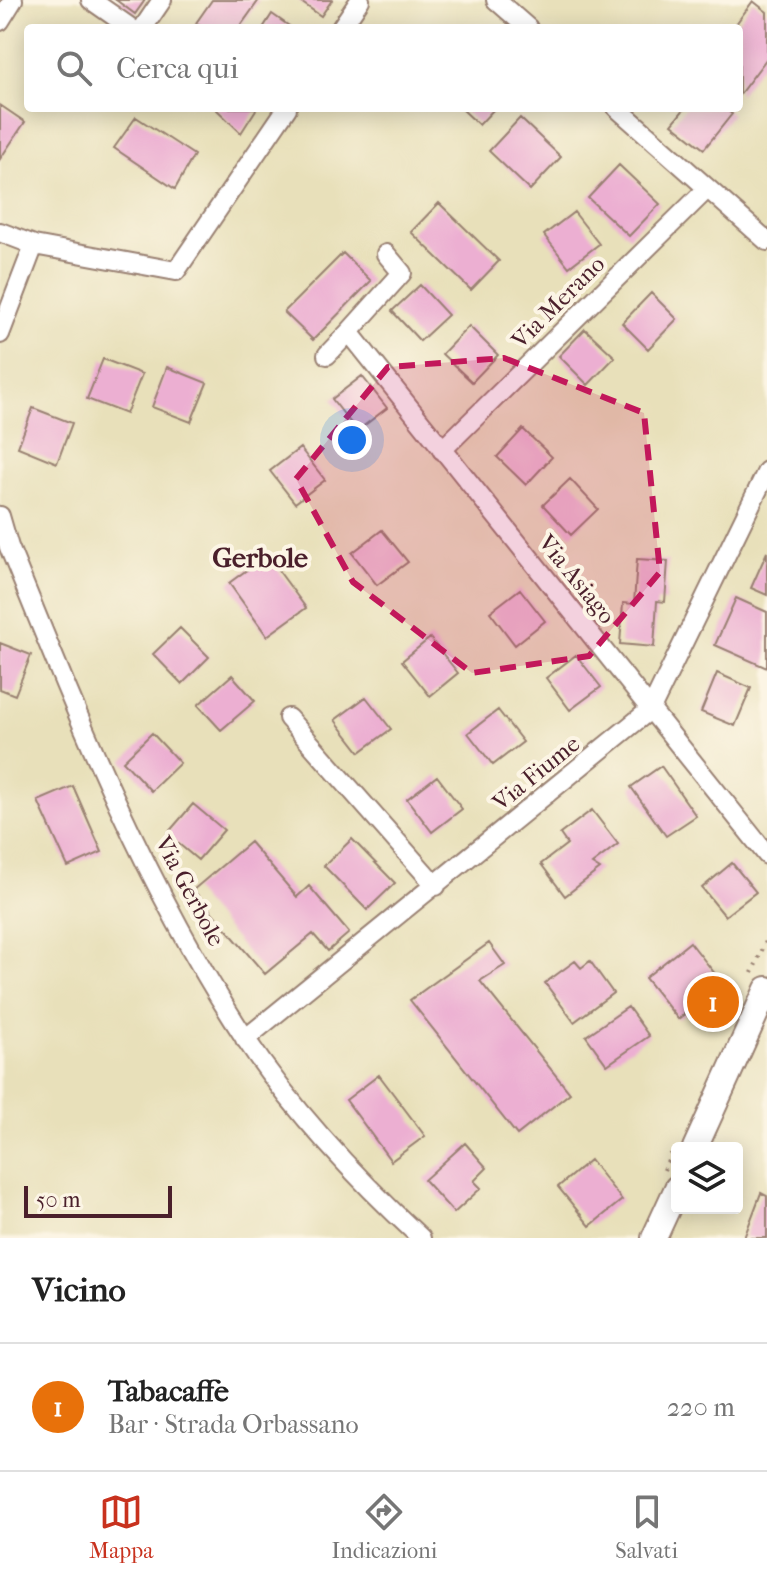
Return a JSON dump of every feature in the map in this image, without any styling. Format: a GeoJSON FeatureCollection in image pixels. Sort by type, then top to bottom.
{"type":"FeatureCollection","features":[{"type":"Feature","properties":{"kind":"main road"},"geometry":{"type":"LineString","coordinates":[[698,1142],[767,989]]}},
{"type":"Feature","properties":{"kind":"main road"},"geometry":{"type":"LineString","coordinates":[[654,1238],[671,1201]]}},
{"type":"Feature","properties":{"kind":"street"},"geometry":{"type":"LineString","coordinates":[[0,21],[13,0]]}},
{"type":"Feature","properties":{"kind":"street"},"geometry":{"type":"LineString","coordinates":[[91,0],[125,24]]}},
{"type":"Feature","properties":{"kind":"street"},"geometry":{"type":"LineString","coordinates":[[146,24],[162,0]]}},
{"type":"Feature","properties":{"kind":"street"},"geometry":{"type":"LineString","coordinates":[[344,24],[360,0]]}},
{"type":"Feature","properties":{"kind":"street"},"geometry":{"type":"LineString","coordinates":[[496,0],[523,24]]}},
{"type":"Feature","properties":{"kind":"street"},"geometry":{"type":"LineString","coordinates":[[0,232],[34,245],[176,271],[284,112]]}},
{"type":"Feature","properties":{"kind":"street"},"geometry":{"type":"LineString","coordinates":[[621,112],[767,241]]}},
{"type":"Feature","properties":{"kind":"street","name":"Via Merano"},"geometry":{"type":"LineString","coordinates":[[442,450],[707,189]]}},
{"type":"Feature","properties":{"kind":"street"},"geometry":{"type":"LineString","coordinates":[[0,334],[34,245]]}},
{"type":"Feature","properties":{"kind":"street"},"geometry":{"type":"LineString","coordinates":[[327,355],[402,273],[386,254]]}},
{"type":"Feature","properties":{"kind":"street","name":"Via Asiago"},"geometry":{"type":"LineString","coordinates":[[349,332],[767,855]]}},
{"type":"Feature","properties":{"kind":"street","name":"Via Fiume"},"geometry":{"type":"LineString","coordinates":[[245,1039],[651,709],[767,471]]}},
{"type":"Feature","properties":{"kind":"street","name":"Via Gerbole"},"geometry":{"type":"LineString","coordinates":[[0,516],[9,547],[86,738],[169,908],[245,1039],[310,1125],[378,1198],[421,1238]]}},
{"type":"Feature","properties":{"kind":"street"},"geometry":{"type":"LineString","coordinates":[[288,718],[436,886]]}},
{"type":"Feature","properties":{"kind":"highlighted area"},"geometry":{"type":"Polygon","coordinates":[[[504,358],[644,413],[660,572],[589,656],[472,673],[353,582],[296,479],[388,367],[504,358]]]}},
{"type":"Feature","properties":{"kind":"building"},"geometry":{"type":"Polygon","coordinates":[[[116,0],[145,0],[135,14],[116,0]]]}},
{"type":"Feature","properties":{"kind":"building"},"geometry":{"type":"Polygon","coordinates":[[[212,0],[259,0],[242,24],[196,23],[212,0]]]}},
{"type":"Feature","properties":{"kind":"building"},"geometry":{"type":"Polygon","coordinates":[[[298,0],[332,0],[321,16],[298,0]]]}},
{"type":"Feature","properties":{"kind":"building"},"geometry":{"type":"Polygon","coordinates":[[[753,1],[767,12],[767,58],[743,90],[743,24],[736,24],[753,1]]]}},
{"type":"Feature","properties":{"kind":"building"},"geometry":{"type":"Polygon","coordinates":[[[272,14],[286,24],[266,24],[272,14]]]}},
{"type":"Feature","properties":{"kind":"building"},"geometry":{"type":"Polygon","coordinates":[[[0,105],[25,122],[0,159],[0,105]]]}},
{"type":"Feature","properties":{"kind":"building"},"geometry":{"type":"Polygon","coordinates":[[[219,112],[254,112],[241,133],[219,112]]]}},
{"type":"Feature","properties":{"kind":"building"},"geometry":{"type":"Polygon","coordinates":[[[465,112],[491,112],[479,125],[465,112]]]}},
{"type":"Feature","properties":{"kind":"building"},"geometry":{"type":"Polygon","coordinates":[[[682,112],[732,114],[704,149],[672,124],[682,112]]]}},
{"type":"Feature","properties":{"kind":"building"},"geometry":{"type":"Polygon","coordinates":[[[136,117],[194,155],[175,189],[114,148],[136,117]]]}},
{"type":"Feature","properties":{"kind":"building"},"geometry":{"type":"Polygon","coordinates":[[[520,118],[561,157],[530,190],[489,151],[520,118]]]}},
{"type":"Feature","properties":{"kind":"building"},"geometry":{"type":"Polygon","coordinates":[[[619,165],[660,204],[629,236],[588,198],[619,165]]]}},
{"type":"Feature","properties":{"kind":"building"},"geometry":{"type":"Polygon","coordinates":[[[439,203],[499,261],[471,290],[411,232],[439,203]]]}},
{"type":"Feature","properties":{"kind":"building"},"geometry":{"type":"Polygon","coordinates":[[[574,212],[599,244],[569,267],[544,235],[574,212]]]}},
{"type":"Feature","properties":{"kind":"building"},"geometry":{"type":"Polygon","coordinates":[[[343,253],[371,281],[313,340],[284,312],[343,253]]]}},
{"type":"Feature","properties":{"kind":"building"},"geometry":{"type":"Polygon","coordinates":[[[420,285],[448,315],[420,341],[392,311],[420,285]]]}},
{"type":"Feature","properties":{"kind":"building"},"geometry":{"type":"Polygon","coordinates":[[[651,293],[677,319],[648,349],[622,323],[651,293]]]}},
{"type":"Feature","properties":{"kind":"building"},"geometry":{"type":"Polygon","coordinates":[[[469,326],[498,355],[472,382],[442,354],[469,326]]]}},
{"type":"Feature","properties":{"kind":"building"},"geometry":{"type":"Polygon","coordinates":[[[585,329],[615,357],[588,385],[559,356],[585,329]]]}},
{"type":"Feature","properties":{"kind":"building"},"geometry":{"type":"Polygon","coordinates":[[[103,359],[142,374],[126,414],[87,399],[103,359]]]}},
{"type":"Feature","properties":{"kind":"building"},"geometry":{"type":"Polygon","coordinates":[[[167,367],[207,383],[191,422],[152,407],[167,367]]]}},
{"type":"Feature","properties":{"kind":"building"},"geometry":{"type":"Polygon","coordinates":[[[362,376],[387,408],[357,431],[332,399],[362,376]]]}},
{"type":"Feature","properties":{"kind":"building"},"geometry":{"type":"Polygon","coordinates":[[[33,408],[72,423],[57,463],[18,447],[33,408]]]}},
{"type":"Feature","properties":{"kind":"building"},"geometry":{"type":"Polygon","coordinates":[[[523,429],[552,457],[526,485],[497,457],[523,429]]]}},
{"type":"Feature","properties":{"kind":"building"},"geometry":{"type":"Polygon","coordinates":[[[300,448],[325,480],[295,503],[270,471],[300,448]]]}},
{"type":"Feature","properties":{"kind":"building"},"geometry":{"type":"Polygon","coordinates":[[[570,479],[598,509],[571,535],[543,505],[570,479]]]}},
{"type":"Feature","properties":{"kind":"building"},"geometry":{"type":"Polygon","coordinates":[[[382,530],[408,562],[377,585],[352,553],[382,530]]]}},
{"type":"Feature","properties":{"kind":"building"},"geometry":{"type":"Polygon","coordinates":[[[767,552],[767,595],[751,588],[767,552]]]}},
{"type":"Feature","properties":{"kind":"building"},"geometry":{"type":"Polygon","coordinates":[[[267,555],[306,608],[267,636],[229,583],[267,555]]]}},
{"type":"Feature","properties":{"kind":"building"},"geometry":{"type":"Polygon","coordinates":[[[637,559],[668,561],[665,602],[657,601],[654,647],[620,644],[623,603],[634,604],[637,559]]]}},
{"type":"Feature","properties":{"kind":"building"},"geometry":{"type":"Polygon","coordinates":[[[520,589],[545,621],[515,645],[490,612],[520,589]]]}},
{"type":"Feature","properties":{"kind":"building"},"geometry":{"type":"Polygon","coordinates":[[[736,598],[767,612],[767,668],[715,645],[736,598]]]}},
{"type":"Feature","properties":{"kind":"building"},"geometry":{"type":"Polygon","coordinates":[[[180,628],[209,657],[182,684],[153,654],[180,628]]]}},
{"type":"Feature","properties":{"kind":"building"},"geometry":{"type":"Polygon","coordinates":[[[430,638],[458,673],[430,696],[402,661],[430,638]]]}},
{"type":"Feature","properties":{"kind":"building"},"geometry":{"type":"Polygon","coordinates":[[[0,643],[31,655],[15,695],[0,689],[0,643]]]}},
{"type":"Feature","properties":{"kind":"building"},"geometry":{"type":"Polygon","coordinates":[[[576,655],[601,687],[570,710],[546,678],[576,655]]]}},
{"type":"Feature","properties":{"kind":"building"},"geometry":{"type":"Polygon","coordinates":[[[717,673],[751,688],[735,726],[701,712],[717,673]]]}},
{"type":"Feature","properties":{"kind":"building"},"geometry":{"type":"Polygon","coordinates":[[[232,675],[255,701],[221,730],[198,705],[232,675]]]}},
{"type":"Feature","properties":{"kind":"building"},"geometry":{"type":"Polygon","coordinates":[[[366,697],[391,729],[360,752],[335,720],[366,697]]]}},
{"type":"Feature","properties":{"kind":"building"},"geometry":{"type":"Polygon","coordinates":[[[498,710],[523,742],[493,765],[468,733],[498,710]]]}},
{"type":"Feature","properties":{"kind":"building"},"geometry":{"type":"Polygon","coordinates":[[[152,733],[180,763],[151,791],[123,761],[152,733]]]}},
{"type":"Feature","properties":{"kind":"building"},"geometry":{"type":"Polygon","coordinates":[[[661,766],[696,816],[666,836],[631,787],[661,766]]]}},
{"type":"Feature","properties":{"kind":"building"},"geometry":{"type":"Polygon","coordinates":[[[437,776],[462,809],[432,832],[407,799],[437,776]]]}},
{"type":"Feature","properties":{"kind":"building"},"geometry":{"type":"Polygon","coordinates":[[[73,786],[102,852],[68,867],[38,801],[73,786]]]}},
{"type":"Feature","properties":{"kind":"building"},"geometry":{"type":"Polygon","coordinates":[[[193,804],[224,830],[198,860],[167,834],[193,804]]]}},
{"type":"Feature","properties":{"kind":"building"},"geometry":{"type":"Polygon","coordinates":[[[592,810],[618,844],[592,864],[600,869],[565,896],[541,864],[567,844],[560,834],[592,810]]]}},
{"type":"Feature","properties":{"kind":"building"},"geometry":{"type":"Polygon","coordinates":[[[352,839],[395,883],[367,910],[324,866],[352,839]]]}},
{"type":"Feature","properties":{"kind":"building"},"geometry":{"type":"Polygon","coordinates":[[[250,842],[297,897],[309,886],[349,933],[328,951],[313,934],[265,974],[193,890],[250,842]]]}},
{"type":"Feature","properties":{"kind":"building"},"geometry":{"type":"Polygon","coordinates":[[[732,863],[756,892],[725,916],[702,888],[732,863]]]}},
{"type":"Feature","properties":{"kind":"building"},"geometry":{"type":"Polygon","coordinates":[[[690,942],[723,984],[678,1019],[645,978],[690,942]]]}},
{"type":"Feature","properties":{"kind":"building"},"geometry":{"type":"Polygon","coordinates":[[[489,943],[505,965],[480,981],[570,1093],[517,1135],[410,1000],[489,943]]]}},
{"type":"Feature","properties":{"kind":"building"},"geometry":{"type":"Polygon","coordinates":[[[575,961],[581,968],[590,961],[613,993],[574,1022],[545,983],[575,961]]]}},
{"type":"Feature","properties":{"kind":"building"},"geometry":{"type":"Polygon","coordinates":[[[628,1007],[649,1036],[607,1065],[586,1036],[628,1007]]]}},
{"type":"Feature","properties":{"kind":"building"},"geometry":{"type":"Polygon","coordinates":[[[379,1075],[425,1136],[391,1161],[346,1100],[379,1075]]]}},
{"type":"Feature","properties":{"kind":"building"},"geometry":{"type":"Polygon","coordinates":[[[465,1143],[487,1168],[474,1181],[481,1188],[454,1213],[424,1180],[465,1143]]]}},
{"type":"Feature","properties":{"kind":"building"},"geometry":{"type":"Polygon","coordinates":[[[590,1160],[622,1200],[590,1226],[558,1187],[590,1160]]]}},
{"type":"Feature","properties":{"kind":"building"},"geometry":{"type":"Polygon","coordinates":[[[761,1193],[767,1196],[767,1238],[744,1238],[761,1193]]]}},
{"type":"Feature","properties":{"kind":"place","name":"Tabacaffe"},"geometry":{"type":"Point","coordinates":[713,1002]}},
{"type":"Feature","properties":{"kind":"district","name":"Gerbole"},"geometry":{"type":"Point","coordinates":[260,557]}}]}
